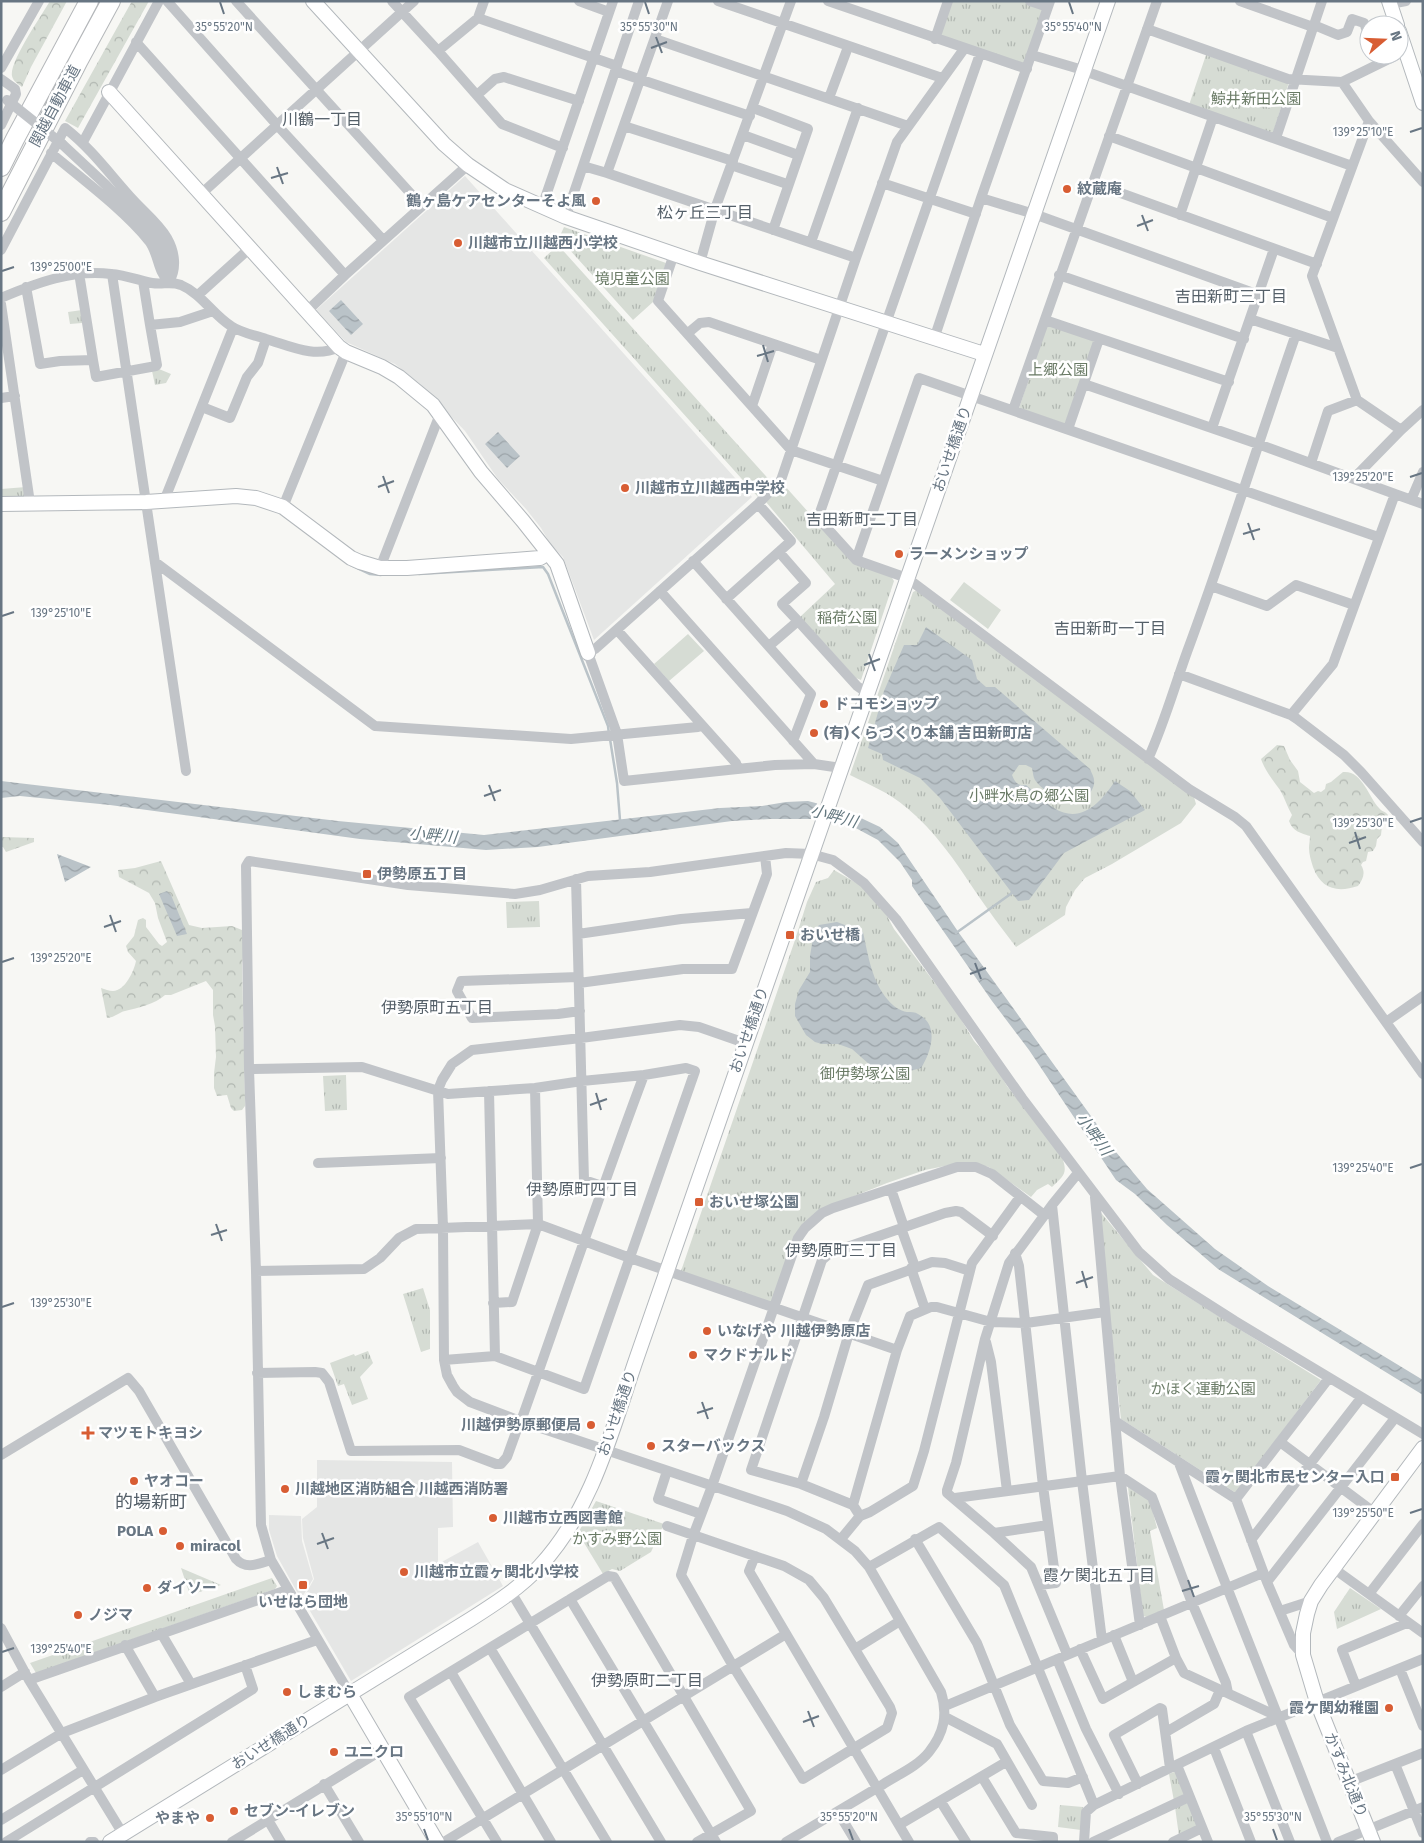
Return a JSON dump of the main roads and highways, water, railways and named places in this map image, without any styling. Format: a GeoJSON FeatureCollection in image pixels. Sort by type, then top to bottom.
{"type":"FeatureCollection","features":[{"type":"Feature","properties":{"kind":"highway","name":"関越自動車道"},"geometry":{"type":"LineString","coordinates":[[1,167],[14,139],[89,1]]}},
{"type":"Feature","properties":{"kind":"highway","name":"関越自動車道"},"geometry":{"type":"LineString","coordinates":[[1,212],[57,101],[111,1]]}},
{"type":"Feature","properties":{"kind":"water"},"geometry":{"type":"Polygon","coordinates":[[[341,300],[363,324],[351,335],[329,311],[341,300]]]}},
{"type":"Feature","properties":{"kind":"water"},"geometry":{"type":"Polygon","coordinates":[[[498,432],[520,456],[507,468],[485,444],[498,432]]]}},
{"type":"Feature","properties":{"kind":"water"},"geometry":{"type":"Polygon","coordinates":[[[926,627],[972,660],[977,679],[986,687],[995,687],[1090,769],[1094,782],[1090,793],[1082,799],[1073,802],[1060,800],[1044,789],[1035,780],[1032,768],[1026,765],[1019,765],[1012,775],[1017,783],[1026,785],[1054,808],[1064,813],[1073,814],[1089,809],[1097,803],[1115,781],[1130,791],[1145,810],[1064,853],[1029,900],[1018,901],[940,798],[920,778],[883,760],[882,754],[868,748],[884,691],[904,645],[917,645],[926,627]]]}},
{"type":"Feature","properties":{"kind":"water","name":"小畔川"},"geometry":{"type":"Polygon","coordinates":[[[1,781],[338,821],[484,835],[786,802],[808,801],[846,811],[880,827],[898,843],[959,933],[1101,1130],[1105,1139],[1147,1189],[1215,1249],[1268,1286],[1423,1380],[1423,1395],[1218,1269],[1167,1225],[1135,1194],[1116,1180],[1029,1050],[992,1001],[912,886],[912,880],[900,862],[878,840],[839,819],[732,821],[538,847],[486,850],[360,839],[110,805],[20,796],[1,798],[1,781]]]}},
{"type":"Feature","properties":{"kind":"water"},"geometry":{"type":"Polygon","coordinates":[[[57,854],[91,867],[65,882],[57,854]]]}},
{"type":"Feature","properties":{"kind":"water"},"geometry":{"type":"Polygon","coordinates":[[[167,891],[171,895],[187,934],[177,936],[159,894],[167,891]]]}},
{"type":"Feature","properties":{"kind":"water"},"geometry":{"type":"Polygon","coordinates":[[[837,922],[863,932],[874,977],[890,1002],[902,1011],[918,1014],[929,1025],[931,1032],[930,1047],[921,1068],[891,1076],[878,1072],[852,1049],[838,1044],[815,1042],[806,1035],[795,1016],[795,1004],[799,990],[810,972],[810,956],[814,932],[819,925],[837,922]]]}},
{"type":"Feature","properties":{"kind":"waterway"},"geometry":{"type":"LineString","coordinates":[[110,509],[145,509]]}},
{"type":"Feature","properties":{"kind":"waterway"},"geometry":{"type":"LineString","coordinates":[[351,565],[370,574],[381,575]]}},
{"type":"Feature","properties":{"kind":"waterway"},"geometry":{"type":"LineString","coordinates":[[419,574],[543,567],[548,574],[608,726],[609,734]]}},
{"type":"Feature","properties":{"kind":"waterway"},"geometry":{"type":"LineString","coordinates":[[610,739],[617,783],[620,820]]}},
{"type":"Feature","properties":{"kind":"waterway"},"geometry":{"type":"LineString","coordinates":[[956,933],[1012,893]]}},
{"type":"Feature","properties":{"kind":"place","name":"紋蔵庵"},"geometry":{"type":"Point","coordinates":[1067,189]}},
{"type":"Feature","properties":{"kind":"place","name":"鶴ヶ島ケアセンターそよ風"},"geometry":{"type":"Point","coordinates":[596,201]}},
{"type":"Feature","properties":{"kind":"place","name":"川越市立川越西小学校"},"geometry":{"type":"Point","coordinates":[458,243]}},
{"type":"Feature","properties":{"kind":"place","name":"川越市立川越西中学校"},"geometry":{"type":"Point","coordinates":[625,488]}},
{"type":"Feature","properties":{"kind":"place","name":"ラーメンショップ"},"geometry":{"type":"Point","coordinates":[899,554]}},
{"type":"Feature","properties":{"kind":"place","name":"ドコモショップ"},"geometry":{"type":"Point","coordinates":[824,704]}},
{"type":"Feature","properties":{"kind":"place","name":"(有)くらづくり本舗 吉田新町店"},"geometry":{"type":"Point","coordinates":[814,733]}},
{"type":"Feature","properties":{"kind":"place","name":"伊勢原五丁目"},"geometry":{"type":"Point","coordinates":[367,874]}},
{"type":"Feature","properties":{"kind":"place","name":"おいせ橋"},"geometry":{"type":"Point","coordinates":[790,935]}},
{"type":"Feature","properties":{"kind":"place","name":"おいせ塚公園"},"geometry":{"type":"Point","coordinates":[699,1202]}},
{"type":"Feature","properties":{"kind":"place","name":"いなげや 川越伊勢原店"},"geometry":{"type":"Point","coordinates":[707,1331]}},
{"type":"Feature","properties":{"kind":"place","name":"マクドナルド"},"geometry":{"type":"Point","coordinates":[693,1355]}},
{"type":"Feature","properties":{"kind":"place","name":"川越伊勢原郵便局"},"geometry":{"type":"Point","coordinates":[591,1425]}},
{"type":"Feature","properties":{"kind":"place","name":"マツモトキヨシ"},"geometry":{"type":"Point","coordinates":[88,1433]}},
{"type":"Feature","properties":{"kind":"place","name":"スターバックス"},"geometry":{"type":"Point","coordinates":[651,1446]}},
{"type":"Feature","properties":{"kind":"place","name":"霞ヶ関北市民センター入口"},"geometry":{"type":"Point","coordinates":[1395,1477]}},
{"type":"Feature","properties":{"kind":"place","name":"ヤオコー"},"geometry":{"type":"Point","coordinates":[134,1481]}},
{"type":"Feature","properties":{"kind":"place","name":"川越地区消防組合 川越西消防署"},"geometry":{"type":"Point","coordinates":[285,1489]}},
{"type":"Feature","properties":{"kind":"place","name":"川越市立西図書館"},"geometry":{"type":"Point","coordinates":[493,1518]}},
{"type":"Feature","properties":{"kind":"place","name":"POLA"},"geometry":{"type":"Point","coordinates":[163,1531]}},
{"type":"Feature","properties":{"kind":"place","name":"miracol"},"geometry":{"type":"Point","coordinates":[180,1546]}},
{"type":"Feature","properties":{"kind":"place","name":"川越市立霞ヶ関北小学校"},"geometry":{"type":"Point","coordinates":[404,1572]}},
{"type":"Feature","properties":{"kind":"place","name":"いせはら団地"},"geometry":{"type":"Point","coordinates":[303,1585]}},
{"type":"Feature","properties":{"kind":"place","name":"ダイソー"},"geometry":{"type":"Point","coordinates":[147,1588]}},
{"type":"Feature","properties":{"kind":"place","name":"ノジマ"},"geometry":{"type":"Point","coordinates":[78,1615]}},
{"type":"Feature","properties":{"kind":"place","name":"しまむら"},"geometry":{"type":"Point","coordinates":[287,1692]}},
{"type":"Feature","properties":{"kind":"place","name":"霞ケ関幼稚園"},"geometry":{"type":"Point","coordinates":[1389,1708]}},
{"type":"Feature","properties":{"kind":"place","name":"ユニクロ"},"geometry":{"type":"Point","coordinates":[334,1752]}},
{"type":"Feature","properties":{"kind":"place","name":"セブン-イレブン"},"geometry":{"type":"Point","coordinates":[234,1811]}},
{"type":"Feature","properties":{"kind":"place","name":"やまや"},"geometry":{"type":"Point","coordinates":[210,1818]}},
{"type":"Feature","properties":{"kind":"district","name":"川鶴一丁目"},"geometry":{"type":"Point","coordinates":[322,119]}},
{"type":"Feature","properties":{"kind":"district","name":"松ヶ丘三丁目"},"geometry":{"type":"Point","coordinates":[705,212]}},
{"type":"Feature","properties":{"kind":"district","name":"吉田新町三丁目"},"geometry":{"type":"Point","coordinates":[1231,296]}},
{"type":"Feature","properties":{"kind":"district","name":"吉田新町二丁目"},"geometry":{"type":"Point","coordinates":[862,519]}},
{"type":"Feature","properties":{"kind":"district","name":"吉田新町一丁目"},"geometry":{"type":"Point","coordinates":[1110,628]}},
{"type":"Feature","properties":{"kind":"district","name":"伊勢原町五丁目"},"geometry":{"type":"Point","coordinates":[437,1007]}},
{"type":"Feature","properties":{"kind":"district","name":"伊勢原町四丁目"},"geometry":{"type":"Point","coordinates":[582,1189]}},
{"type":"Feature","properties":{"kind":"district","name":"伊勢原町三丁目"},"geometry":{"type":"Point","coordinates":[841,1250]}},
{"type":"Feature","properties":{"kind":"district","name":"的場新町"},"geometry":{"type":"Point","coordinates":[151,1502]}},
{"type":"Feature","properties":{"kind":"district","name":"霞ケ関北五丁目"},"geometry":{"type":"Point","coordinates":[1099,1575]}},
{"type":"Feature","properties":{"kind":"district","name":"伊勢原町二丁目"},"geometry":{"type":"Point","coordinates":[647,1680]}},
{"type":"Feature","properties":{"kind":"park label","name":"鯨井新田公園"},"geometry":{"type":"Point","coordinates":[1256,99]}},
{"type":"Feature","properties":{"kind":"park label","name":"境児童公園"},"geometry":{"type":"Point","coordinates":[632,279]}},
{"type":"Feature","properties":{"kind":"park label","name":"上郷公園"},"geometry":{"type":"Point","coordinates":[1058,370]}},
{"type":"Feature","properties":{"kind":"park label","name":"稲荷公園"},"geometry":{"type":"Point","coordinates":[847,618]}},
{"type":"Feature","properties":{"kind":"park label","name":"小畔水鳥の郷公園"},"geometry":{"type":"Point","coordinates":[1029,796]}},
{"type":"Feature","properties":{"kind":"park label","name":"御伊勢塚公園"},"geometry":{"type":"Point","coordinates":[865,1074]}},
{"type":"Feature","properties":{"kind":"park label","name":"かほく運動公園"},"geometry":{"type":"Point","coordinates":[1203,1389]}},
{"type":"Feature","properties":{"kind":"park label","name":"かすみ野公園"},"geometry":{"type":"Point","coordinates":[617,1539]}}]}
